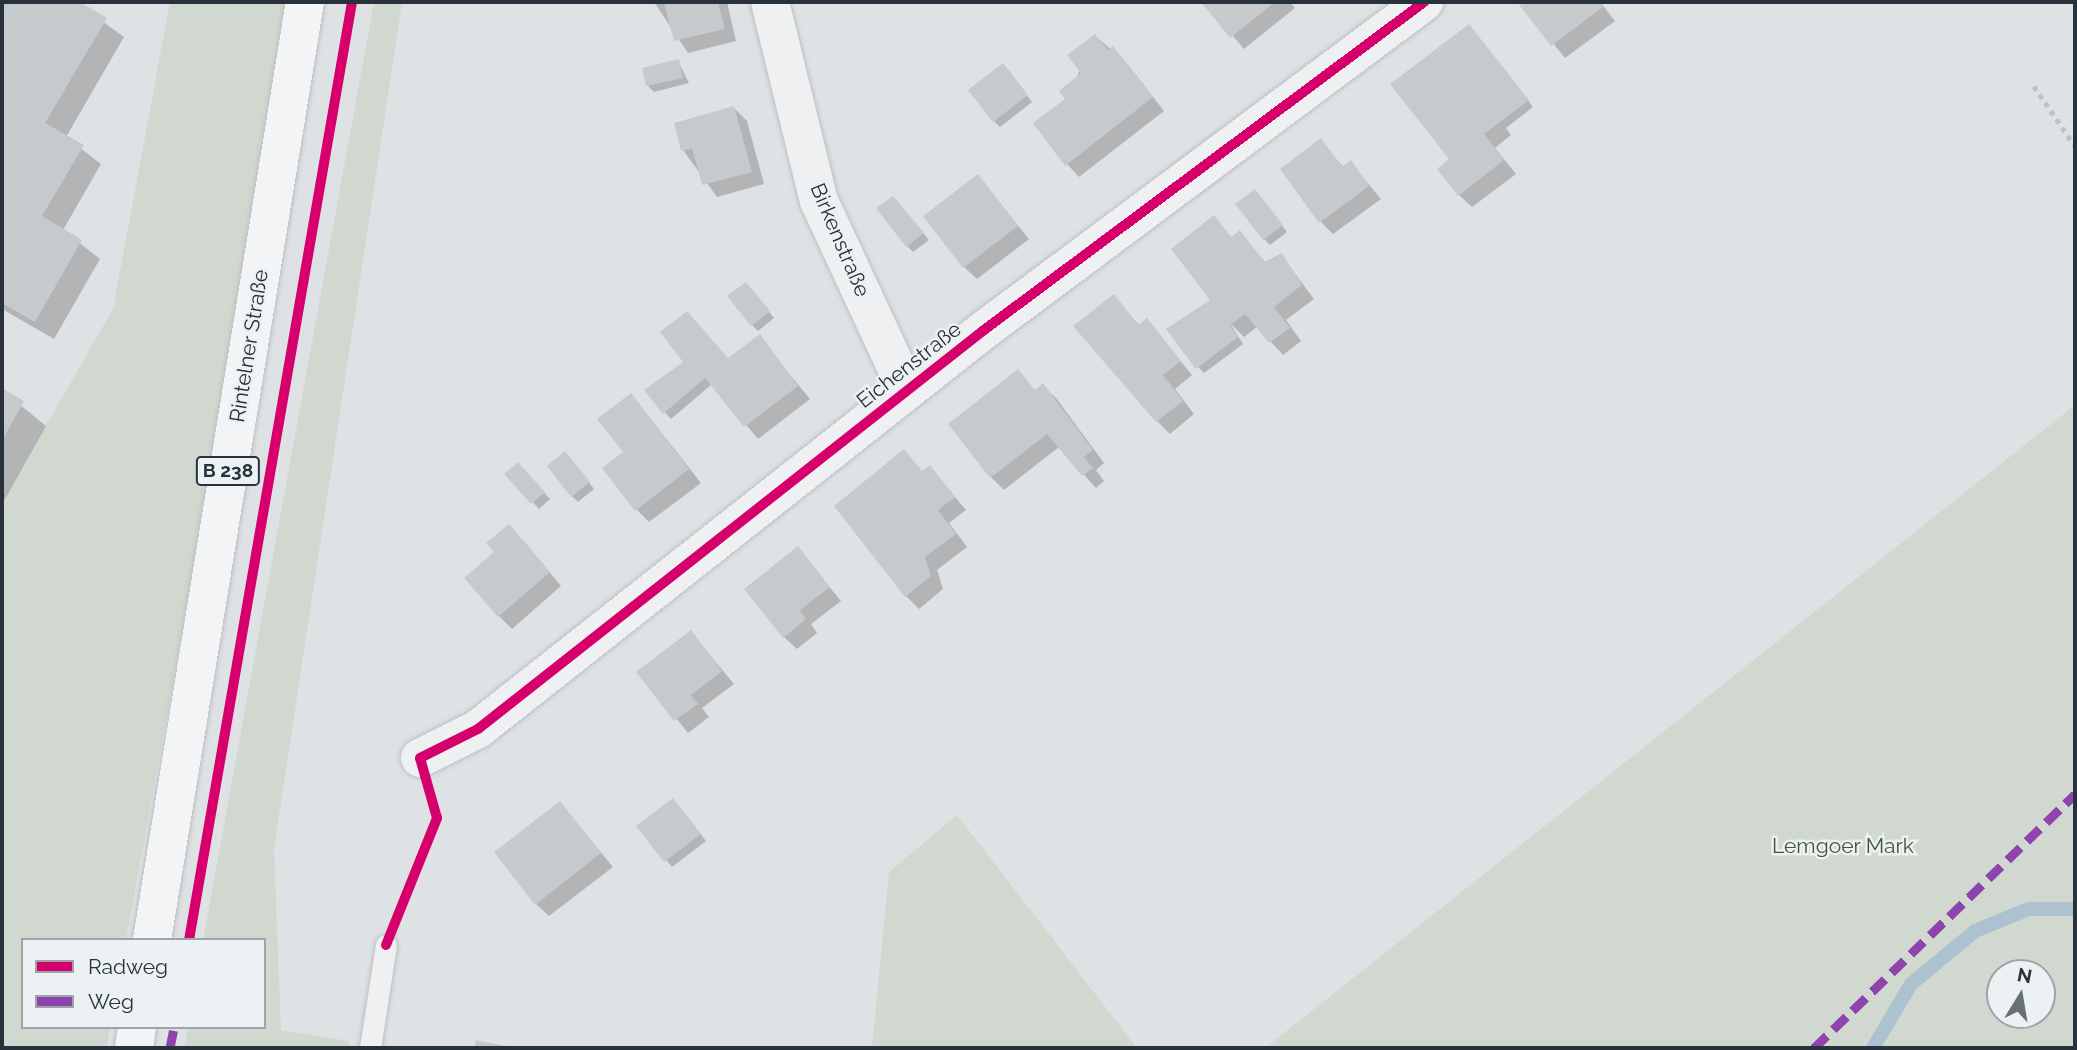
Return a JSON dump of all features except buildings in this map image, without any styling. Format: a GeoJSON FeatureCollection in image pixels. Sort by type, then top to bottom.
{"type":"FeatureCollection","features":[{"type":"Feature","properties":{"kind":"main road","name":"Rintelner Straße"},"geometry":{"type":"LineString","coordinates":[[152,938],[305,2]]}},
{"type":"Feature","properties":{"kind":"main road"},"geometry":{"type":"LineString","coordinates":[[134,1048],[137,1029]]}},
{"type":"Feature","properties":{"kind":"street","name":"Birkenstraße"},"geometry":{"type":"LineString","coordinates":[[770,2],[819,201],[907,391]]}},
{"type":"Feature","properties":{"kind":"street","name":"Eichenstraße"},"geometry":{"type":"LineString","coordinates":[[420,758],[478,729],[907,391],[1424,2]]}},
{"type":"Feature","properties":{"kind":"lane"},"geometry":{"type":"LineString","coordinates":[[370,1048],[386,945]]}},
{"type":"Feature","properties":{"kind":"path"},"geometry":{"type":"LineString","coordinates":[[2034,86],[2075,146]]}},
{"type":"Feature","properties":{"kind":"green space"},"geometry":{"type":"Polygon","coordinates":[[[170,2],[296,2],[126,938],[21,938],[21,1029],[110,1029],[107,1048],[2,1048],[2,502],[113,309],[170,2]]]}},
{"type":"Feature","properties":{"kind":"green space"},"geometry":{"type":"Polygon","coordinates":[[[374,2],[402,3],[274,849],[281,1030],[349,1041],[349,1048],[184,1048],[188,1029],[266,1029],[266,938],[203,938],[374,2]]]}},
{"type":"Feature","properties":{"kind":"green space","name":"Lemgoer Mark"},"geometry":{"type":"Polygon","coordinates":[[[2075,405],[2075,1048],[1265,1048],[2075,405]]]}},
{"type":"Feature","properties":{"kind":"green space"},"geometry":{"type":"Polygon","coordinates":[[[957,815],[1137,1048],[872,1048],[889,872],[957,815]]]}},
{"type":"Feature","properties":{"kind":"waterway"},"geometry":{"type":"LineString","coordinates":[[1873,1048],[1911,984],[1975,931],[2029,909],[2075,909]]}},
{"type":"Feature","properties":{"kind":"marked path"},"geometry":{"type":"LineString","coordinates":[[1814,1048],[2075,794]]}},
{"type":"Feature","properties":{"kind":"marked path"},"geometry":{"type":"LineString","coordinates":[[170,1048],[174,1029]]}},
{"type":"Feature","properties":{"kind":"cycle path"},"geometry":{"type":"LineString","coordinates":[[189,938],[352,2]]}},
{"type":"Feature","properties":{"kind":"cycle path"},"geometry":{"type":"LineString","coordinates":[[386,945],[437,818],[420,758],[478,729],[984,330],[1424,2]]}}]}
